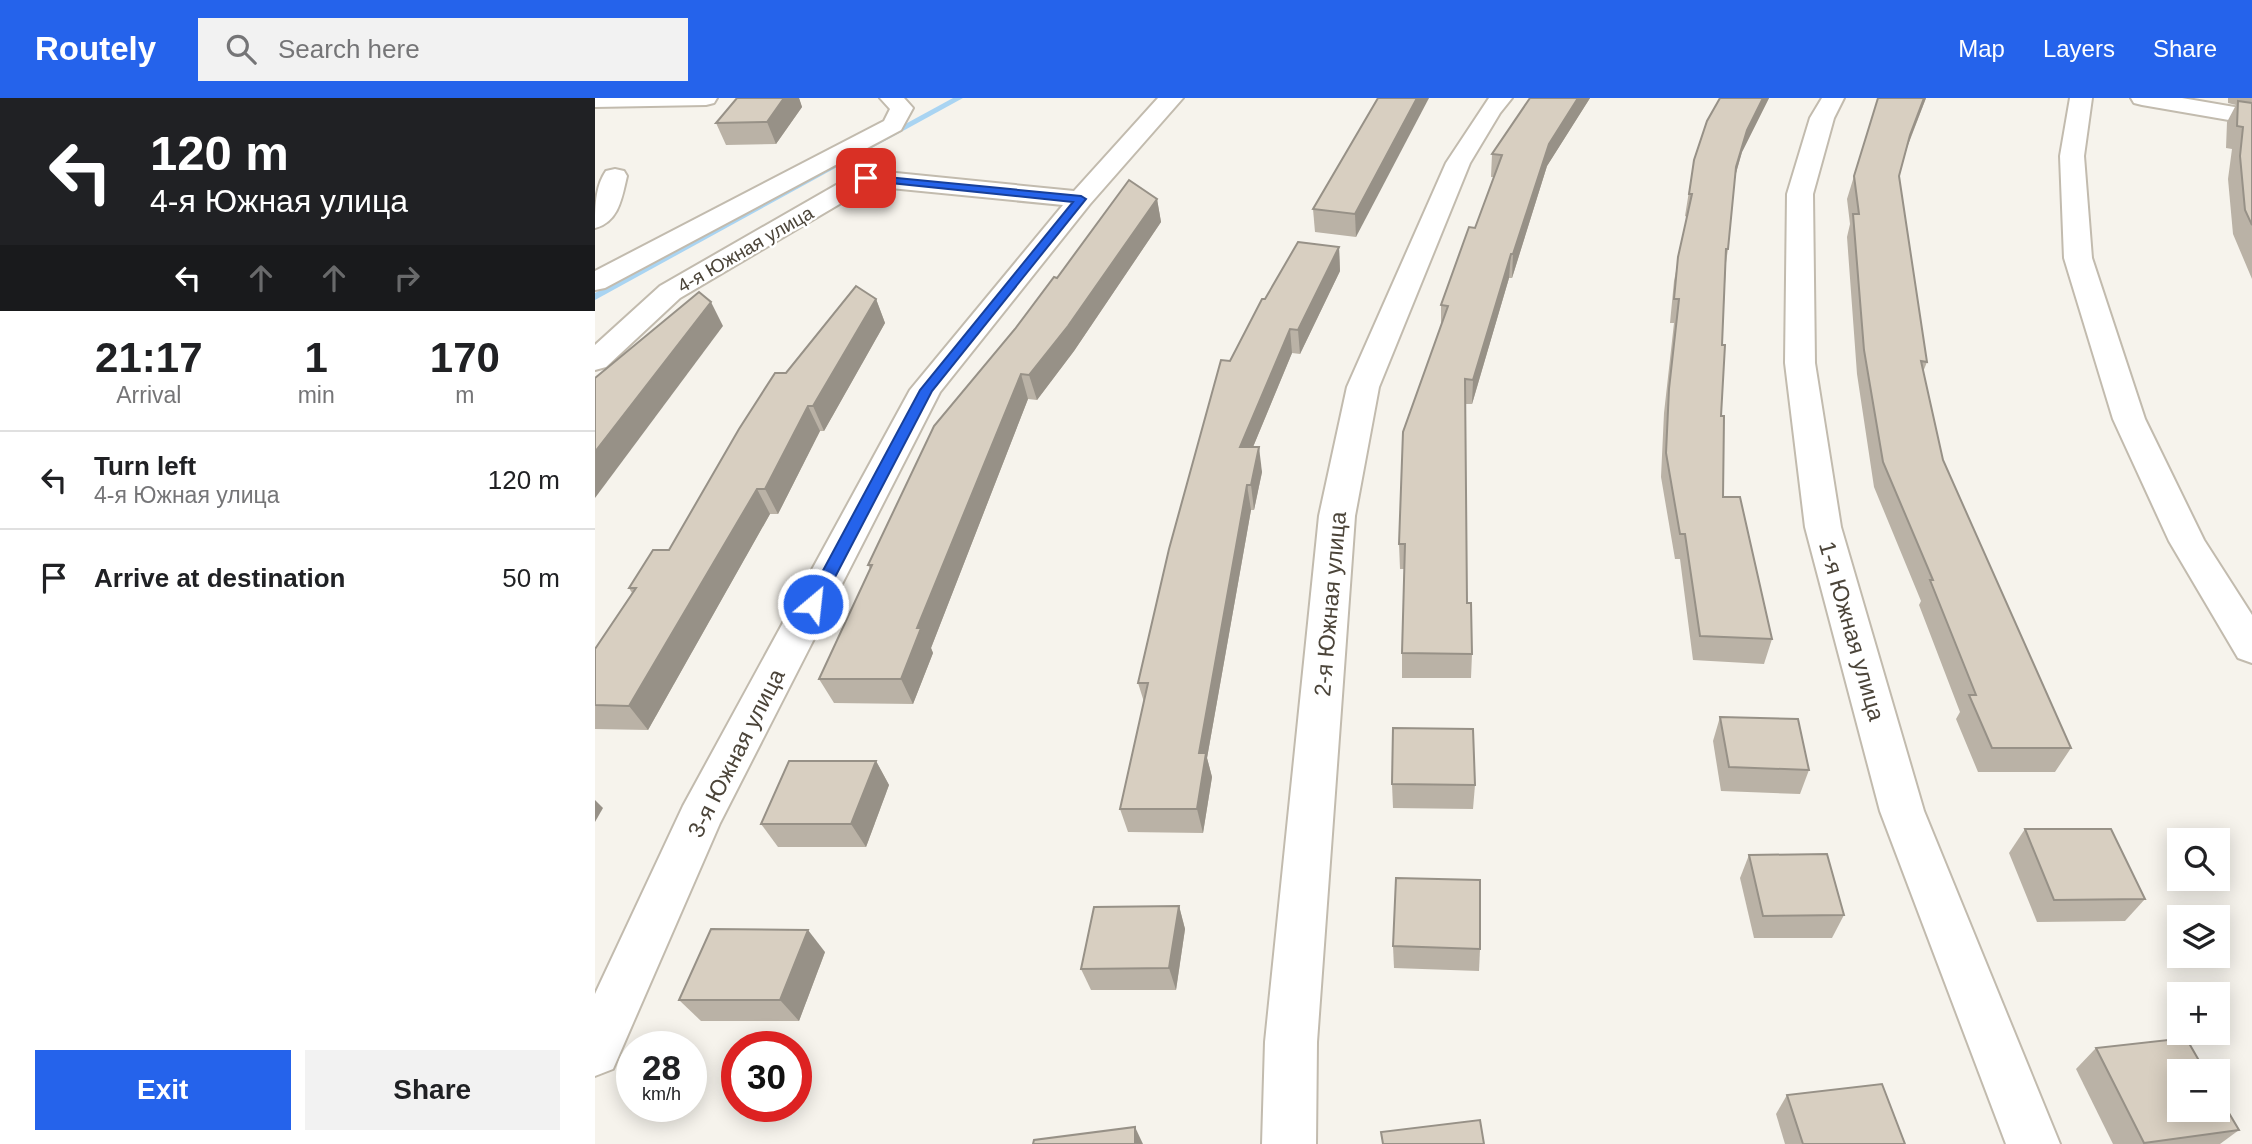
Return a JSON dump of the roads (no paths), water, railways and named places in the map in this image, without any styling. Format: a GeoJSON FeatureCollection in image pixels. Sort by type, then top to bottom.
{"type":"FeatureCollection","features":[{"type":"Feature","properties":{"kind":"street"},"geometry":{"type":"LineString","coordinates":[[595,100],[706,98]]}},
{"type":"Feature","properties":{"kind":"street"},"geometry":{"type":"LineString","coordinates":[[595,282],[893,125],[902,108],[891,98]]}},
{"type":"Feature","properties":{"kind":"street","name":"3-я Южная улица"},"geometry":{"type":"LineString","coordinates":[[595,1051],[699,820],[926,390],[1081,199],[1158,110],[1172,98]]}},
{"type":"Feature","properties":{"kind":"street","name":"2-я Южная улица"},"geometry":{"type":"LineString","coordinates":[[1289,1144],[1291,1042],[1337,516],[1363,387],[1458,163],[1490,110],[1501,98]]}},
{"type":"Feature","properties":{"kind":"street","name":"1-я Южная улица"},"geometry":{"type":"LineString","coordinates":[[1833,98],[1822,118],[1800,194],[1800,363],[1823,527],[1902,811],[2033,1144]]}},
{"type":"Feature","properties":{"kind":"street"},"geometry":{"type":"LineString","coordinates":[[2081,98],[2073,156],[2081,271],[2129,419],[2187,541],[2252,648]]}},
{"type":"Feature","properties":{"kind":"street"},"geometry":{"type":"LineString","coordinates":[[2141,98],[2252,117]]}},
{"type":"Feature","properties":{"kind":"street"},"geometry":{"type":"LineString","coordinates":[[595,220],[606,208],[615,176]]}},
{"type":"Feature","properties":{"kind":"street","name":"4-я Южная улица"},"geometry":{"type":"LineString","coordinates":[[595,361],[670,292],[866,178],[1081,199]]}},
{"type":"Feature","properties":{"kind":"waterway"},"geometry":{"type":"LineString","coordinates":[[595,297],[959,98]]}}]}
